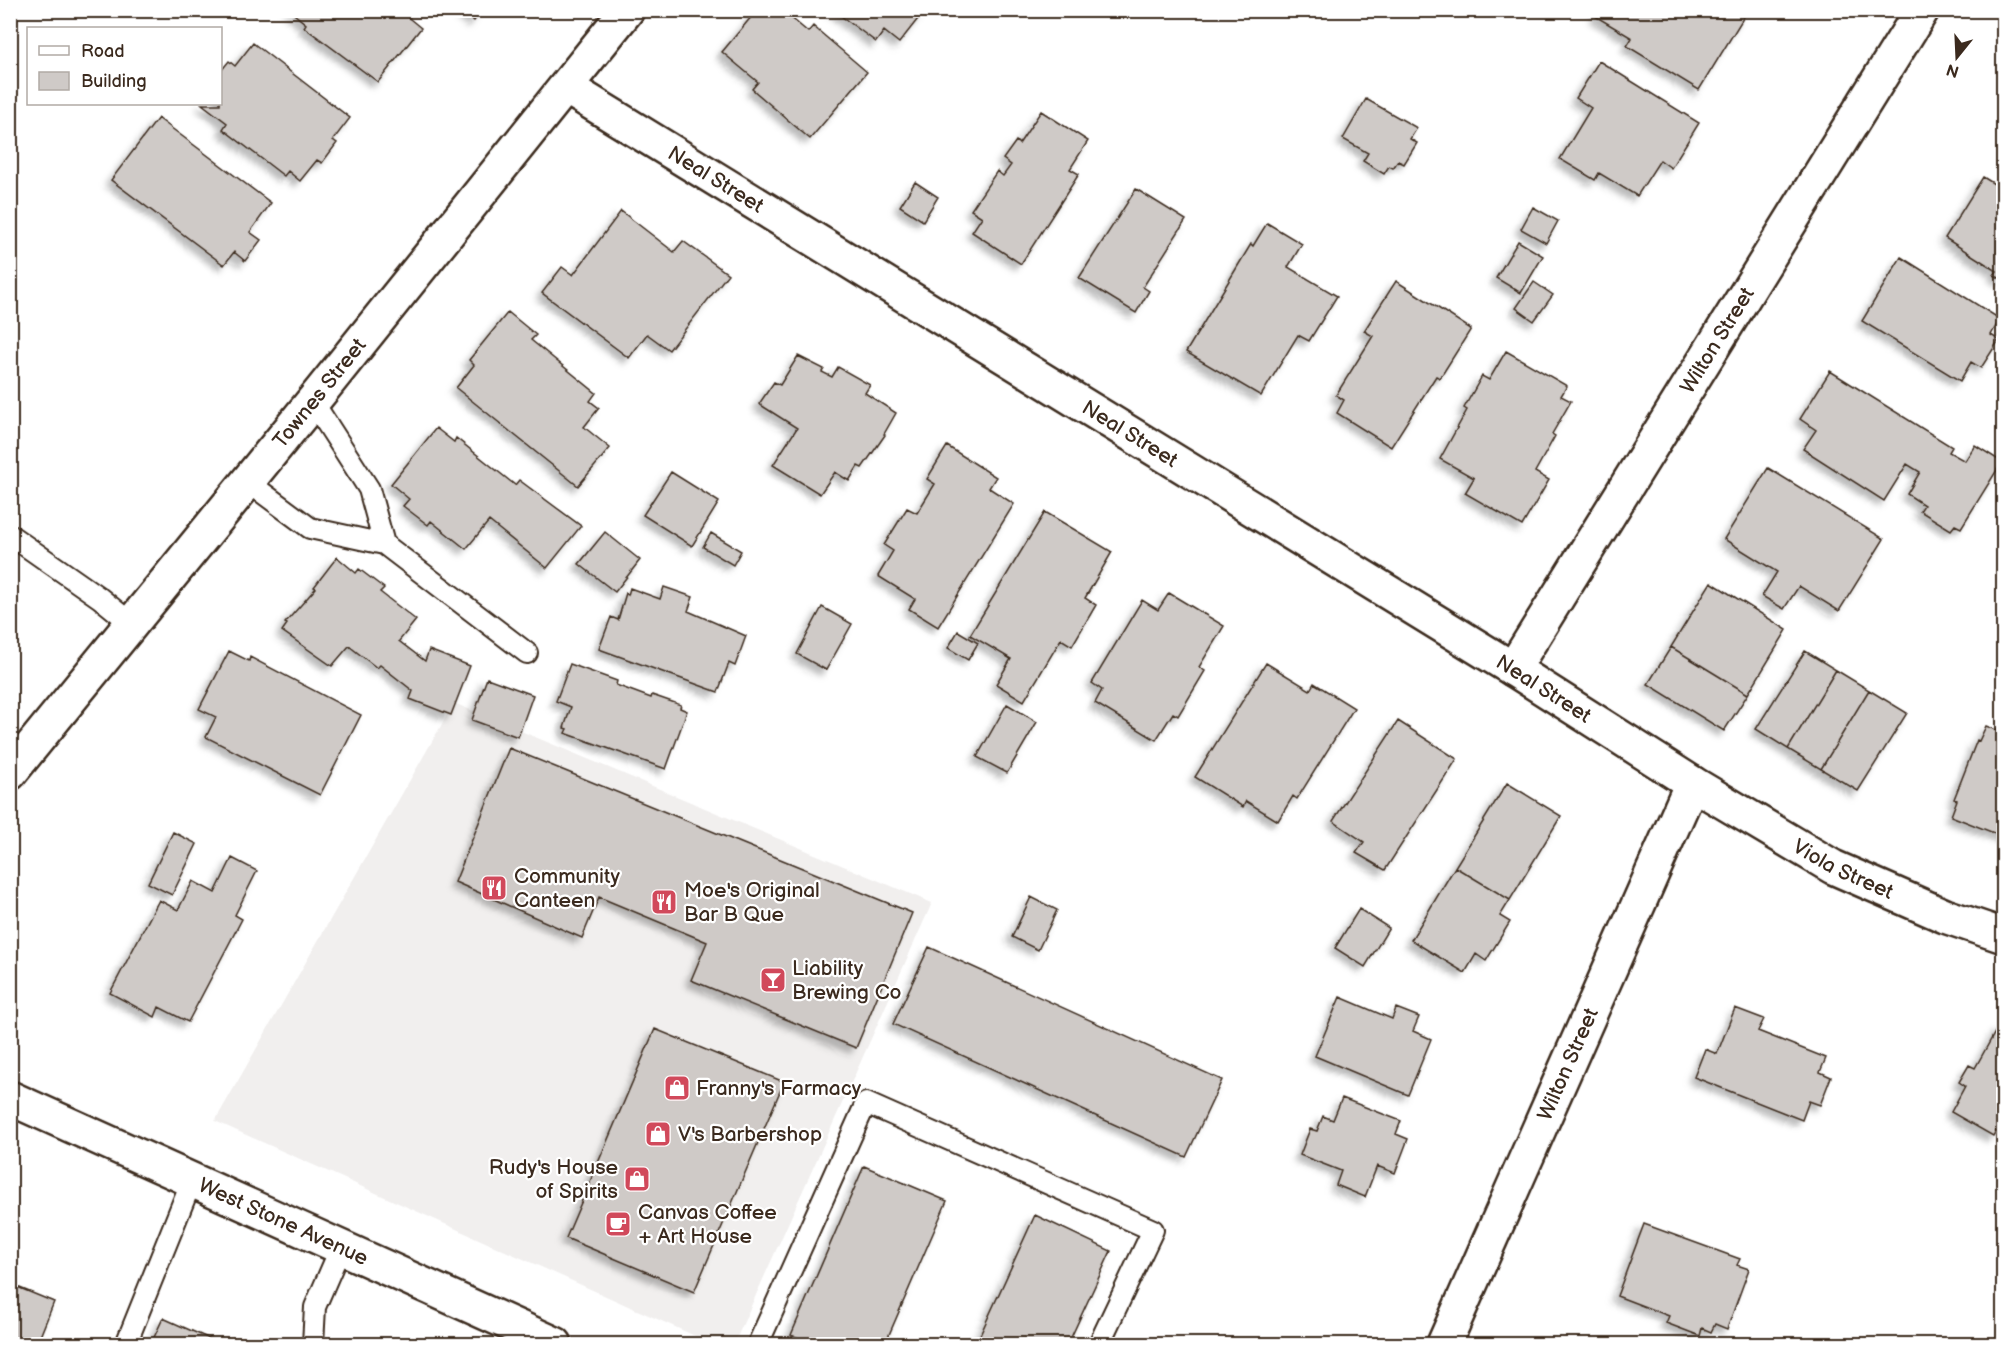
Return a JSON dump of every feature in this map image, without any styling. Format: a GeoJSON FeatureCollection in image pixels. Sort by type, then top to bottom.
{"type":"FeatureCollection","features":[{"type":"Feature","properties":{"kind":"main road","name":"Townes Street"},"geometry":{"type":"LineString","coordinates":[[10,773],[313,402],[627,10]]}},
{"type":"Feature","properties":{"kind":"main road","name":"Wilton Street"},"geometry":{"type":"LineString","coordinates":[[1513,669],[1922,10]]}},
{"type":"Feature","properties":{"kind":"main road","name":"Neal Street"},"geometry":{"type":"LineString","coordinates":[[566,87],[1513,669],[1692,783]]}},
{"type":"Feature","properties":{"kind":"main road","name":"Wilton Street"},"geometry":{"type":"LineString","coordinates":[[1444,1344],[1692,783]]}},
{"type":"Feature","properties":{"kind":"main road","name":"Viola Street"},"geometry":{"type":"LineString","coordinates":[[1692,783],[1833,867],[1945,916],[2004,936]]}},
{"type":"Feature","properties":{"kind":"main road","name":"West Stone Avenue"},"geometry":{"type":"LineString","coordinates":[[10,1098],[555,1344]]}},
{"type":"Feature","properties":{"kind":"lane"},"geometry":{"type":"LineString","coordinates":[[313,402],[369,489],[384,544]]}},
{"type":"Feature","properties":{"kind":"lane"},"geometry":{"type":"LineString","coordinates":[[248,482],[310,528],[384,544],[527,653]]}},
{"type":"Feature","properties":{"kind":"lane"},"geometry":{"type":"LineString","coordinates":[[10,535],[100,598],[132,624]]}},
{"type":"Feature","properties":{"kind":"lane"},"geometry":{"type":"LineString","coordinates":[[758,1344],[866,1104],[1153,1230],[1100,1344]]}},
{"type":"Feature","properties":{"kind":"lane"},"geometry":{"type":"LineString","coordinates":[[126,1344],[192,1180]]}},
{"type":"Feature","properties":{"kind":"lane"},"geometry":{"type":"LineString","coordinates":[[313,1344],[315,1307],[340,1247]]}},
{"type":"Feature","properties":{"kind":"shaded area"},"geometry":{"type":"Polygon","coordinates":[[[454,703],[932,903],[734,1344],[713,1344],[215,1121],[454,703]]]}},
{"type":"Feature","properties":{"kind":"building"},"geometry":{"type":"Polygon","coordinates":[[[289,10],[399,10],[421,28],[378,82],[304,27],[306,24],[289,10]]]}},
{"type":"Feature","properties":{"kind":"building"},"geometry":{"type":"Polygon","coordinates":[[[460,10],[482,10],[474,21],[460,10]]]}},
{"type":"Feature","properties":{"kind":"building"},"geometry":{"type":"Polygon","coordinates":[[[757,10],[782,10],[808,32],[813,26],[867,72],[810,139],[752,89],[758,82],[722,52],[757,10]]]}},
{"type":"Feature","properties":{"kind":"building"},"geometry":{"type":"Polygon","coordinates":[[[833,10],[925,10],[899,43],[884,31],[876,42],[833,10]]]}},
{"type":"Feature","properties":{"kind":"building"},"geometry":{"type":"Polygon","coordinates":[[[1598,10],[1737,10],[1745,15],[1699,90],[1627,46],[1632,38],[1595,16],[1598,10]]]}},
{"type":"Feature","properties":{"kind":"building"},"geometry":{"type":"Polygon","coordinates":[[[253,43],[350,118],[333,140],[337,143],[322,163],[317,160],[300,181],[288,171],[284,176],[223,129],[227,123],[203,105],[222,105],[222,70],[229,61],[235,66],[253,43]]]}},
{"type":"Feature","properties":{"kind":"building"},"geometry":{"type":"Polygon","coordinates":[[[1599,61],[1699,123],[1671,168],[1660,160],[1637,196],[1599,173],[1595,180],[1560,159],[1591,108],[1576,98],[1599,61]]]}},
{"type":"Feature","properties":{"kind":"building"},"geometry":{"type":"Polygon","coordinates":[[[1366,99],[1417,128],[1410,139],[1417,143],[1404,164],[1398,161],[1393,168],[1389,166],[1384,174],[1363,161],[1368,153],[1343,139],[1366,99]]]}},
{"type":"Feature","properties":{"kind":"building"},"geometry":{"type":"Polygon","coordinates":[[[1041,111],[1088,141],[1070,169],[1079,174],[1021,264],[972,232],[982,217],[971,210],[997,171],[1003,176],[1011,165],[1003,159],[1016,141],[1019,144],[1041,111]]]}},
{"type":"Feature","properties":{"kind":"building"},"geometry":{"type":"Polygon","coordinates":[[[158,118],[271,203],[250,232],[261,240],[245,261],[234,252],[224,265],[111,180],[158,118]]]}},
{"type":"Feature","properties":{"kind":"building"},"geometry":{"type":"Polygon","coordinates":[[[1983,177],[2004,190],[2004,281],[1994,275],[1997,271],[1945,238],[1983,177]]]}},
{"type":"Feature","properties":{"kind":"building"},"geometry":{"type":"Polygon","coordinates":[[[915,182],[938,197],[923,221],[900,206],[915,182]]]}},
{"type":"Feature","properties":{"kind":"building"},"geometry":{"type":"Polygon","coordinates":[[[1136,189],[1186,220],[1143,287],[1149,291],[1136,313],[1079,278],[1136,189]]]}},
{"type":"Feature","properties":{"kind":"building"},"geometry":{"type":"Polygon","coordinates":[[[1533,207],[1558,221],[1546,243],[1521,229],[1533,207]]]}},
{"type":"Feature","properties":{"kind":"building"},"geometry":{"type":"Polygon","coordinates":[[[621,211],[674,252],[683,241],[728,274],[669,350],[647,334],[629,358],[542,293],[562,267],[573,275],[621,211]]]}},
{"type":"Feature","properties":{"kind":"building"},"geometry":{"type":"Polygon","coordinates":[[[1267,223],[1302,244],[1288,267],[1337,296],[1309,341],[1298,335],[1261,396],[1186,352],[1251,244],[1253,246],[1267,223]]]}},
{"type":"Feature","properties":{"kind":"building"},"geometry":{"type":"Polygon","coordinates":[[[1518,241],[1543,256],[1521,293],[1496,278],[1518,241]]]}},
{"type":"Feature","properties":{"kind":"building"},"geometry":{"type":"Polygon","coordinates":[[[1901,257],[2000,319],[1991,335],[1999,340],[1981,368],[1971,362],[1960,381],[1862,321],[1901,257]]]}},
{"type":"Feature","properties":{"kind":"building"},"geometry":{"type":"Polygon","coordinates":[[[1396,281],[1471,329],[1440,378],[1436,376],[1391,447],[1337,413],[1344,400],[1336,395],[1373,336],[1364,331],[1396,281]]]}},
{"type":"Feature","properties":{"kind":"building"},"geometry":{"type":"Polygon","coordinates":[[[1534,282],[1553,295],[1534,321],[1516,308],[1534,282]]]}},
{"type":"Feature","properties":{"kind":"building"},"geometry":{"type":"Polygon","coordinates":[[[508,312],[536,335],[531,340],[596,393],[590,401],[599,408],[584,427],[610,448],[578,486],[456,388],[474,365],[469,360],[508,312]]]}},
{"type":"Feature","properties":{"kind":"building"},"geometry":{"type":"Polygon","coordinates":[[[1506,351],[1567,386],[1561,396],[1571,401],[1552,434],[1555,436],[1535,472],[1549,480],[1522,526],[1465,493],[1474,478],[1440,459],[1467,410],[1464,408],[1482,376],[1489,380],[1506,351]]]}},
{"type":"Feature","properties":{"kind":"building"},"geometry":{"type":"Polygon","coordinates":[[[798,356],[824,369],[822,372],[832,377],[838,367],[870,385],[865,393],[896,413],[885,435],[862,468],[858,466],[849,481],[835,472],[820,494],[773,465],[797,428],[759,404],[774,382],[780,385],[798,356]]]}},
{"type":"Feature","properties":{"kind":"building"},"geometry":{"type":"Polygon","coordinates":[[[1830,371],[1952,447],[1949,452],[1965,461],[1975,445],[2002,462],[1961,528],[1955,525],[1951,530],[1920,511],[1924,505],[1907,494],[1920,472],[1907,464],[1884,501],[1803,449],[1816,430],[1800,419],[1830,371]]]}},
{"type":"Feature","properties":{"kind":"building"},"geometry":{"type":"Polygon","coordinates":[[[436,428],[454,442],[456,438],[515,485],[519,480],[581,526],[547,568],[489,521],[466,549],[431,521],[428,525],[403,506],[409,499],[391,484],[436,428]]]}},
{"type":"Feature","properties":{"kind":"building"},"geometry":{"type":"Polygon","coordinates":[[[947,446],[996,477],[989,488],[1014,504],[938,627],[909,609],[915,599],[878,576],[893,551],[884,545],[907,508],[917,513],[935,484],[927,479],[947,446]]]}},
{"type":"Feature","properties":{"kind":"building"},"geometry":{"type":"Polygon","coordinates":[[[1768,468],[1884,539],[1839,611],[1799,586],[1784,609],[1762,596],[1777,572],[1724,539],[1768,468]]]}},
{"type":"Feature","properties":{"kind":"building"},"geometry":{"type":"Polygon","coordinates":[[[671,472],[719,502],[692,546],[643,515],[671,472]]]}},
{"type":"Feature","properties":{"kind":"building"},"geometry":{"type":"Polygon","coordinates":[[[1045,512],[1112,552],[1085,598],[1096,605],[1072,646],[1061,639],[1024,701],[996,684],[1011,659],[970,635],[1045,512]]]}},
{"type":"Feature","properties":{"kind":"building"},"geometry":{"type":"Polygon","coordinates":[[[605,532],[640,560],[615,592],[579,564],[605,532]]]}},
{"type":"Feature","properties":{"kind":"building"},"geometry":{"type":"Polygon","coordinates":[[[711,533],[741,551],[733,565],[703,547],[711,533]]]}},
{"type":"Feature","properties":{"kind":"building"},"geometry":{"type":"Polygon","coordinates":[[[337,557],[356,573],[359,569],[384,588],[380,592],[416,620],[399,641],[425,661],[429,650],[470,666],[451,715],[410,699],[413,691],[380,665],[377,668],[349,646],[332,666],[282,631],[287,624],[285,623],[316,588],[314,587],[337,557]]]}},
{"type":"Feature","properties":{"kind":"building"},"geometry":{"type":"Polygon","coordinates":[[[1711,582],[1787,630],[1748,694],[1671,647],[1711,582]]]}},
{"type":"Feature","properties":{"kind":"building"},"geometry":{"type":"Polygon","coordinates":[[[664,587],[693,597],[688,611],[746,636],[735,666],[729,663],[718,692],[599,649],[611,617],[618,620],[626,593],[628,595],[630,588],[660,599],[664,587]]]}},
{"type":"Feature","properties":{"kind":"building"},"geometry":{"type":"Polygon","coordinates":[[[1169,593],[1224,626],[1199,667],[1205,671],[1178,716],[1173,713],[1156,740],[1095,703],[1102,690],[1092,683],[1142,600],[1158,610],[1169,593]]]}},
{"type":"Feature","properties":{"kind":"building"},"geometry":{"type":"Polygon","coordinates":[[[822,607],[852,624],[826,670],[797,654],[822,607]]]}},
{"type":"Feature","properties":{"kind":"building"},"geometry":{"type":"Polygon","coordinates":[[[958,631],[978,643],[968,660],[948,648],[958,631]]]}},
{"type":"Feature","properties":{"kind":"building"},"geometry":{"type":"Polygon","coordinates":[[[1671,647],[1748,694],[1724,731],[1648,684],[1671,647]]]}},
{"type":"Feature","properties":{"kind":"building"},"geometry":{"type":"Polygon","coordinates":[[[229,651],[249,661],[250,657],[361,715],[320,795],[206,737],[216,717],[199,709],[229,651]]]}},
{"type":"Feature","properties":{"kind":"building"},"geometry":{"type":"Polygon","coordinates":[[[1805,651],[1836,670],[1788,749],[1756,729],[1805,651]]]}},
{"type":"Feature","properties":{"kind":"building"},"geometry":{"type":"Polygon","coordinates":[[[1266,663],[1310,690],[1314,683],[1354,708],[1297,799],[1293,796],[1278,821],[1246,801],[1243,807],[1195,777],[1266,663]]]}},
{"type":"Feature","properties":{"kind":"building"},"geometry":{"type":"Polygon","coordinates":[[[570,664],[617,681],[616,685],[651,698],[652,695],[681,705],[680,708],[687,711],[666,769],[565,733],[567,729],[564,728],[571,707],[556,701],[570,664]]]}},
{"type":"Feature","properties":{"kind":"building"},"geometry":{"type":"Polygon","coordinates":[[[1836,670],[1869,690],[1821,769],[1788,749],[1836,670]]]}},
{"type":"Feature","properties":{"kind":"building"},"geometry":{"type":"Polygon","coordinates":[[[487,678],[533,695],[518,737],[472,720],[487,678]]]}},
{"type":"Feature","properties":{"kind":"building"},"geometry":{"type":"Polygon","coordinates":[[[1869,690],[1907,713],[1858,791],[1821,769],[1869,690]]]}},
{"type":"Feature","properties":{"kind":"building"},"geometry":{"type":"Polygon","coordinates":[[[1007,704],[1037,722],[1007,773],[977,757],[1007,704]]]}},
{"type":"Feature","properties":{"kind":"building"},"geometry":{"type":"Polygon","coordinates":[[[1398,721],[1457,759],[1385,870],[1356,853],[1364,842],[1333,821],[1398,721]]]}},
{"type":"Feature","properties":{"kind":"building"},"geometry":{"type":"Polygon","coordinates":[[[1986,726],[2004,733],[2004,837],[1951,816],[1957,800],[1954,799],[1977,740],[1979,741],[1986,726]]]}},
{"type":"Feature","properties":{"kind":"building"},"geometry":{"type":"Polygon","coordinates":[[[509,748],[912,913],[856,1048],[691,980],[707,942],[599,897],[582,938],[455,882],[509,748]]]}},
{"type":"Feature","properties":{"kind":"building"},"geometry":{"type":"Polygon","coordinates":[[[1507,783],[1561,816],[1510,900],[1455,867],[1507,783]]]}},
{"type":"Feature","properties":{"kind":"building"},"geometry":{"type":"Polygon","coordinates":[[[173,832],[197,844],[172,895],[148,883],[173,832]]]}},
{"type":"Feature","properties":{"kind":"building"},"geometry":{"type":"Polygon","coordinates":[[[232,858],[257,871],[235,915],[242,919],[188,1022],[159,1007],[155,1017],[110,993],[159,900],[178,910],[193,881],[215,893],[232,858]]]}},
{"type":"Feature","properties":{"kind":"building"},"geometry":{"type":"Polygon","coordinates":[[[1455,867],[1510,900],[1500,916],[1510,922],[1486,961],[1476,954],[1465,973],[1411,940],[1455,867]]]}},
{"type":"Feature","properties":{"kind":"building"},"geometry":{"type":"Polygon","coordinates":[[[1031,897],[1057,910],[1038,950],[1012,937],[1031,897]]]}},
{"type":"Feature","properties":{"kind":"building"},"geometry":{"type":"Polygon","coordinates":[[[1359,909],[1389,928],[1365,967],[1335,948],[1359,909]]]}},
{"type":"Feature","properties":{"kind":"building"},"geometry":{"type":"Polygon","coordinates":[[[929,947],[1222,1080],[1186,1157],[893,1024],[929,947]]]}},
{"type":"Feature","properties":{"kind":"building"},"geometry":{"type":"Polygon","coordinates":[[[1340,997],[1392,1019],[1396,1008],[1419,1017],[1413,1031],[1431,1039],[1408,1095],[1315,1056],[1340,997]]]}},
{"type":"Feature","properties":{"kind":"building"},"geometry":{"type":"Polygon","coordinates":[[[1735,1008],[1764,1019],[1758,1031],[1826,1058],[1820,1072],[1831,1077],[1820,1105],[1809,1101],[1802,1120],[1694,1077],[1705,1049],[1717,1054],[1735,1008]]]}},
{"type":"Feature","properties":{"kind":"building"},"geometry":{"type":"Polygon","coordinates":[[[1998,1027],[2004,1030],[2004,1118],[1993,1136],[1951,1112],[1965,1086],[1959,1082],[1969,1065],[1975,1068],[1998,1027]]]}},
{"type":"Feature","properties":{"kind":"building"},"geometry":{"type":"Polygon","coordinates":[[[655,1029],[784,1082],[694,1292],[566,1238],[655,1029]]]}},
{"type":"Feature","properties":{"kind":"building"},"geometry":{"type":"Polygon","coordinates":[[[1342,1098],[1401,1121],[1396,1134],[1408,1139],[1395,1173],[1377,1166],[1365,1197],[1336,1185],[1341,1171],[1300,1155],[1310,1129],[1317,1131],[1323,1116],[1333,1120],[1342,1098]]]}},
{"type":"Feature","properties":{"kind":"building"},"geometry":{"type":"Polygon","coordinates":[[[864,1166],[947,1201],[885,1344],[814,1344],[791,1335],[864,1166]]]}},
{"type":"Feature","properties":{"kind":"building"},"geometry":{"type":"Polygon","coordinates":[[[1035,1215],[1111,1251],[1068,1344],[976,1344],[1035,1215]]]}},
{"type":"Feature","properties":{"kind":"building"},"geometry":{"type":"Polygon","coordinates":[[[1644,1224],[1740,1259],[1737,1265],[1749,1269],[1727,1329],[1715,1324],[1711,1332],[1702,1328],[1700,1336],[1666,1323],[1669,1316],[1617,1296],[1644,1224]]]}},
{"type":"Feature","properties":{"kind":"building"},"geometry":{"type":"Polygon","coordinates":[[[10,1284],[54,1302],[37,1344],[10,1344],[10,1284]]]}},
{"type":"Feature","properties":{"kind":"building"},"geometry":{"type":"Polygon","coordinates":[[[163,1318],[221,1344],[151,1344],[163,1318]]]}},
{"type":"Feature","properties":{"kind":"place","name":"Community Canteen"},"geometry":{"type":"Point","coordinates":[494,888]}},
{"type":"Feature","properties":{"kind":"place","name":"Moe's Original Bar B Que"},"geometry":{"type":"Point","coordinates":[664,902]}},
{"type":"Feature","properties":{"kind":"place","name":"Liability Brewing Co"},"geometry":{"type":"Point","coordinates":[773,980]}},
{"type":"Feature","properties":{"kind":"place","name":"Franny's Farmacy"},"geometry":{"type":"Point","coordinates":[677,1088]}},
{"type":"Feature","properties":{"kind":"place","name":"V's Barbershop"},"geometry":{"type":"Point","coordinates":[658,1134]}},
{"type":"Feature","properties":{"kind":"place","name":"Rudy's House of Spirits"},"geometry":{"type":"Point","coordinates":[637,1179]}},
{"type":"Feature","properties":{"kind":"place","name":"Canvas Coffee + Art House"},"geometry":{"type":"Point","coordinates":[618,1224]}}]}
